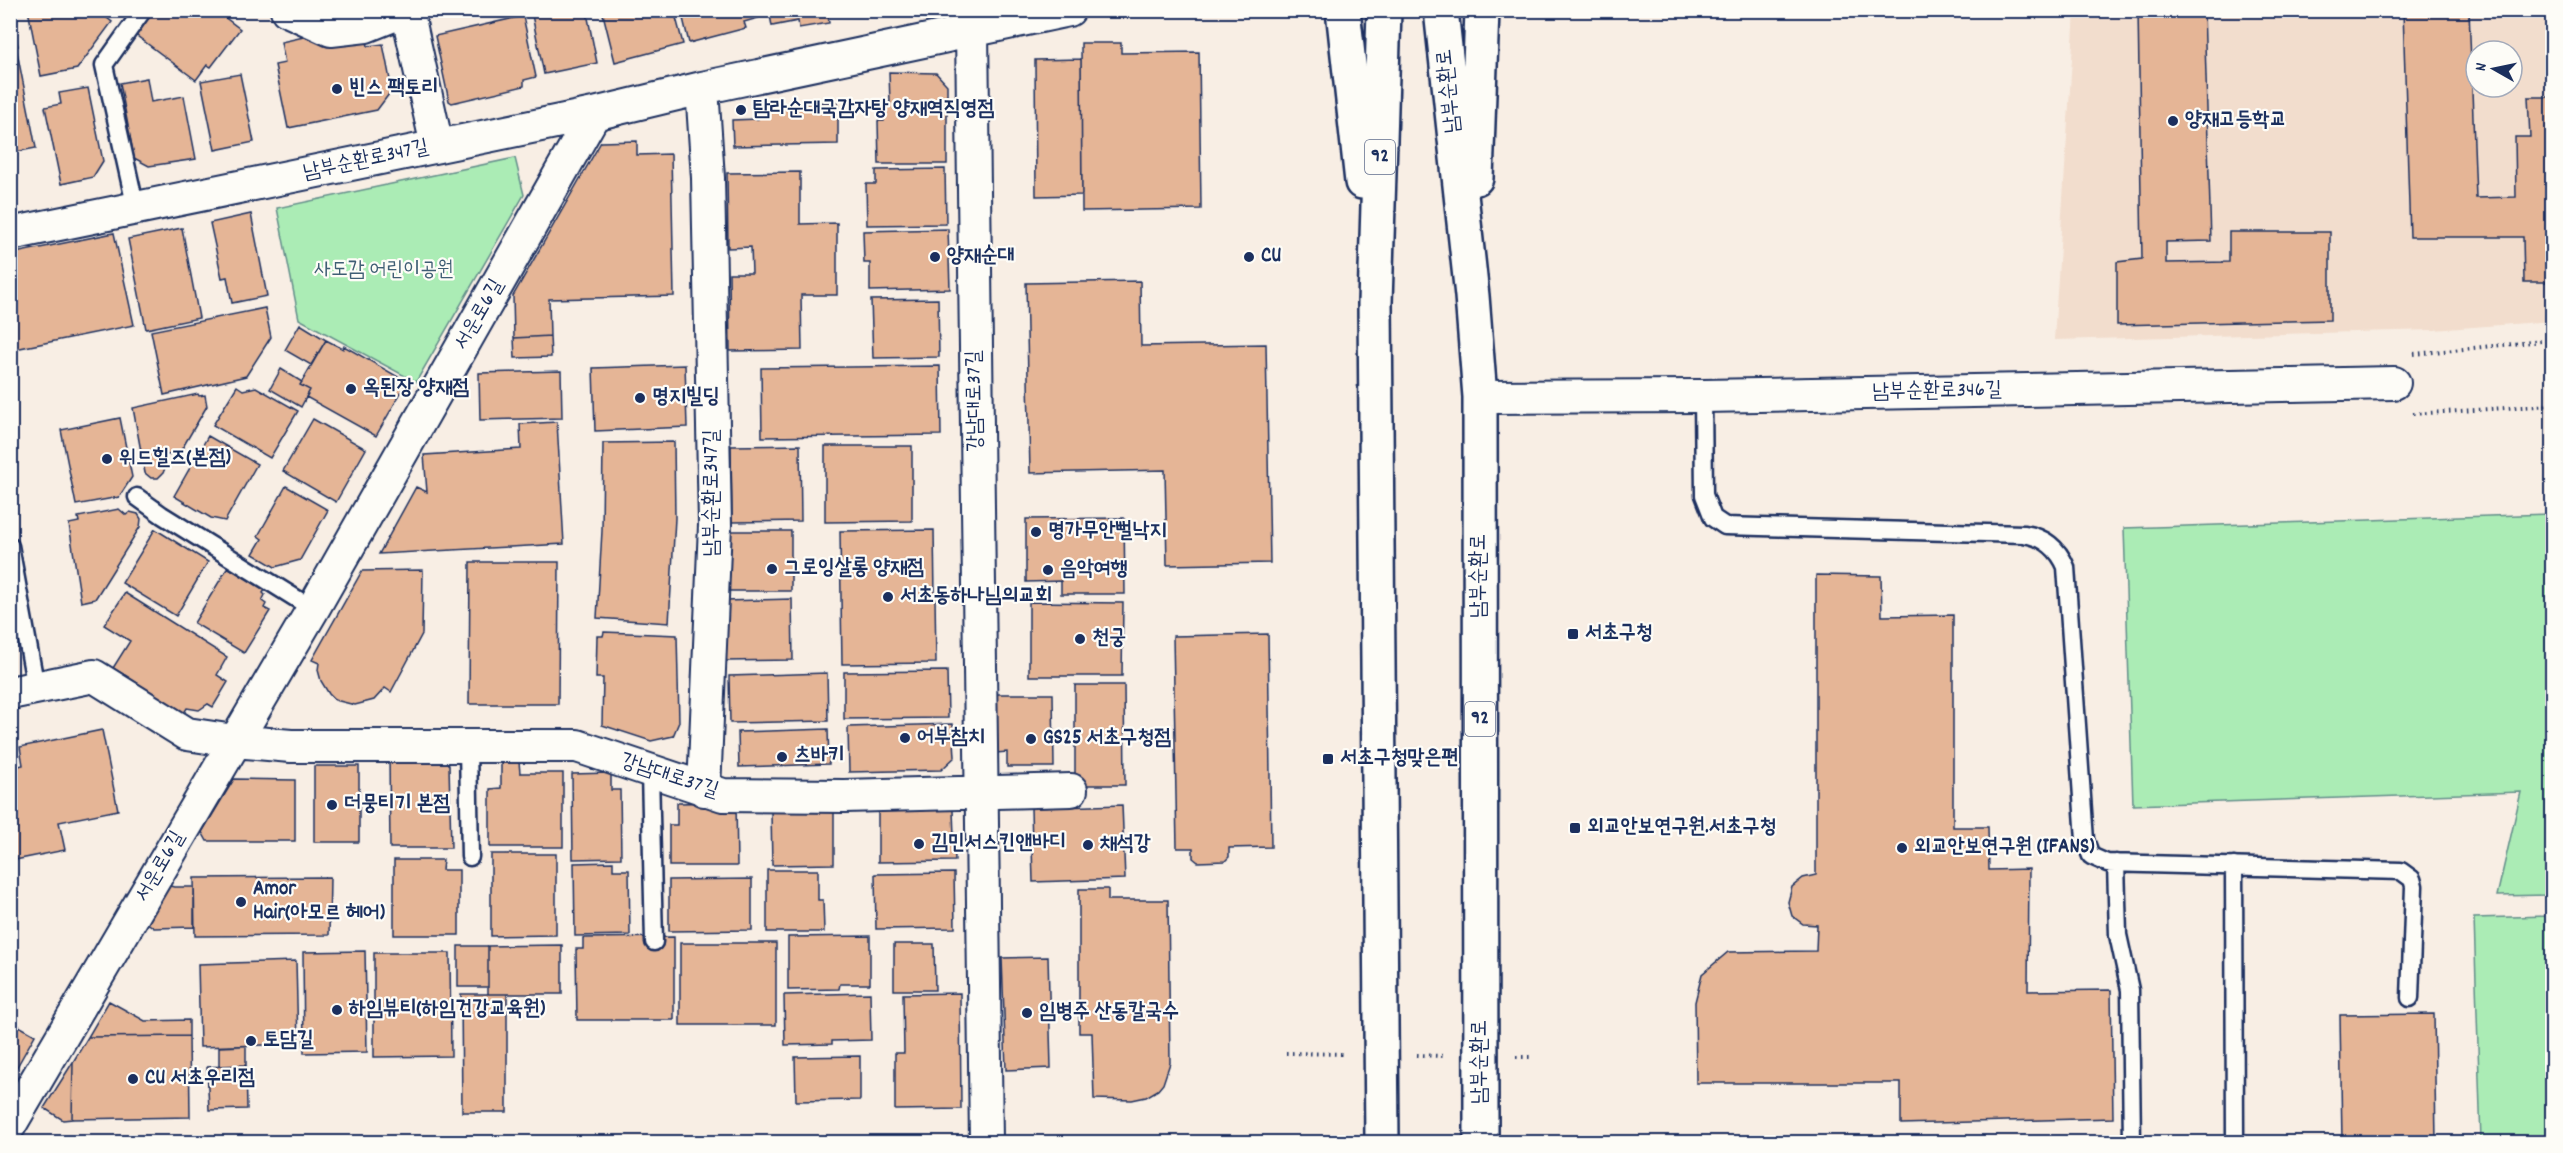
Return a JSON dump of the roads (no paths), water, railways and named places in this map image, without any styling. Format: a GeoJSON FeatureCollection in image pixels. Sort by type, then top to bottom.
{"type":"FeatureCollection","features":[{"type":"Feature","properties":{"kind":"main road"},"geometry":{"type":"LineString","coordinates":[[1343,10],[1375,303]]}},
{"type":"Feature","properties":{"kind":"main road","name":"92"},"geometry":{"type":"LineString","coordinates":[[1382,1143],[1375,303],[1384,10]]}},
{"type":"Feature","properties":{"kind":"main road","name":"남부순환로"},"geometry":{"type":"LineString","coordinates":[[1441,10],[1472,296],[1480,397],[1481,1143]]}},
{"type":"Feature","properties":{"kind":"main road"},"geometry":{"type":"LineString","coordinates":[[1472,296],[1482,10]]}},
{"type":"Feature","properties":{"kind":"street"},"geometry":{"type":"LineString","coordinates":[[287,10],[331,30],[366,27],[406,10],[437,146]]}},
{"type":"Feature","properties":{"kind":"street","name":"남부순환로347길"},"geometry":{"type":"LineString","coordinates":[[10,234],[594,114],[975,20],[1069,10]]}},
{"type":"Feature","properties":{"kind":"street","name":"강남대로37길"},"geometry":{"type":"LineString","coordinates":[[975,20],[980,792],[986,1143]]}},
{"type":"Feature","properties":{"kind":"street","name":"남부순환로347길"},"geometry":{"type":"LineString","coordinates":[[702,88],[708,178],[715,525],[704,790]]}},
{"type":"Feature","properties":{"kind":"street","name":"서운로6길"},"geometry":{"type":"LineString","coordinates":[[10,1125],[313,609],[594,114]]}},
{"type":"Feature","properties":{"kind":"street","name":"남부순환로346길"},"geometry":{"type":"LineString","coordinates":[[1480,397],[1703,396],[2394,383]]}},
{"type":"Feature","properties":{"kind":"street","name":"강남대로37길"},"geometry":{"type":"LineString","coordinates":[[23,690],[94,676],[187,734],[234,741],[291,746],[577,746],[723,795],[844,796],[1071,790]]}},
{"type":"Feature","properties":{"kind":"lane"},"geometry":{"type":"LineString","coordinates":[[136,209],[104,65],[143,10]]}},
{"type":"Feature","properties":{"kind":"lane"},"geometry":{"type":"LineString","coordinates":[[1703,396],[1704,495],[1713,518],[1725,526],[2024,534],[2038,537],[2055,549],[2066,567],[2086,846],[2095,859],[2116,863],[2401,871],[2407,874],[2414,886],[2410,998]]}},
{"type":"Feature","properties":{"kind":"lane"},"geometry":{"type":"LineString","coordinates":[[137,496],[162,515],[313,609]]}},
{"type":"Feature","properties":{"kind":"lane"},"geometry":{"type":"LineString","coordinates":[[10,546],[23,690]]}},
{"type":"Feature","properties":{"kind":"lane"},"geometry":{"type":"LineString","coordinates":[[468,746],[470,857]]}},
{"type":"Feature","properties":{"kind":"lane"},"geometry":{"type":"LineString","coordinates":[[650,772],[654,942]]}},
{"type":"Feature","properties":{"kind":"lane"},"geometry":{"type":"LineString","coordinates":[[2116,863],[2118,934],[2131,1000],[2132,1143]]}},
{"type":"Feature","properties":{"kind":"lane"},"geometry":{"type":"LineString","coordinates":[[2234,866],[2235,1143]]}},
{"type":"Feature","properties":{"kind":"place","name":"빈스 팩토리"},"geometry":{"type":"Point","coordinates":[337,89]}},
{"type":"Feature","properties":{"kind":"place","name":"탐라순대국감자탕 양재역직영점"},"geometry":{"type":"Point","coordinates":[741,110]}},
{"type":"Feature","properties":{"kind":"place","name":"양재고등학교"},"geometry":{"type":"Point","coordinates":[2173,121]}},
{"type":"Feature","properties":{"kind":"place","name":"양재순대"},"geometry":{"type":"Point","coordinates":[935,257]}},
{"type":"Feature","properties":{"kind":"place","name":"CU"},"geometry":{"type":"Point","coordinates":[1249,257]}},
{"type":"Feature","properties":{"kind":"place","name":"옥된장 양재점"},"geometry":{"type":"Point","coordinates":[351,389]}},
{"type":"Feature","properties":{"kind":"place","name":"명지빌딩"},"geometry":{"type":"Point","coordinates":[640,398]}},
{"type":"Feature","properties":{"kind":"place","name":"위드힐즈(본점)"},"geometry":{"type":"Point","coordinates":[107,459]}},
{"type":"Feature","properties":{"kind":"place","name":"명가무안뻘낙지"},"geometry":{"type":"Point","coordinates":[1036,532]}},
{"type":"Feature","properties":{"kind":"place","name":"그로잉살롱 양재점"},"geometry":{"type":"Point","coordinates":[772,569]}},
{"type":"Feature","properties":{"kind":"place","name":"음악여행"},"geometry":{"type":"Point","coordinates":[1048,570]}},
{"type":"Feature","properties":{"kind":"place","name":"서초동하나님의교회"},"geometry":{"type":"Point","coordinates":[888,597]}},
{"type":"Feature","properties":{"kind":"place","name":"서초구청"},"geometry":{"type":"Point","coordinates":[1573,634]}},
{"type":"Feature","properties":{"kind":"place","name":"천궁"},"geometry":{"type":"Point","coordinates":[1080,639]}},
{"type":"Feature","properties":{"kind":"place","name":"어부참치"},"geometry":{"type":"Point","coordinates":[905,738]}},
{"type":"Feature","properties":{"kind":"place","name":"GS25 서초구청점"},"geometry":{"type":"Point","coordinates":[1031,739]}},
{"type":"Feature","properties":{"kind":"place","name":"츠바키"},"geometry":{"type":"Point","coordinates":[782,757]}},
{"type":"Feature","properties":{"kind":"place","name":"서초구청맞은편"},"geometry":{"type":"Point","coordinates":[1328,759]}},
{"type":"Feature","properties":{"kind":"place","name":"더뭉티기 본점"},"geometry":{"type":"Point","coordinates":[332,805]}},
{"type":"Feature","properties":{"kind":"place","name":"외교안보연구원.서초구청"},"geometry":{"type":"Point","coordinates":[1575,828]}},
{"type":"Feature","properties":{"kind":"place","name":"김민서스킨앤바디"},"geometry":{"type":"Point","coordinates":[919,844]}},
{"type":"Feature","properties":{"kind":"place","name":"채석강"},"geometry":{"type":"Point","coordinates":[1088,845]}},
{"type":"Feature","properties":{"kind":"place","name":"외교안보연구원 (IFANS)"},"geometry":{"type":"Point","coordinates":[1902,848]}},
{"type":"Feature","properties":{"kind":"place","name":"Amor Hair(아모르 헤어)"},"geometry":{"type":"Point","coordinates":[241,902]}},
{"type":"Feature","properties":{"kind":"place","name":"하임뷰티(하임건강교육원)"},"geometry":{"type":"Point","coordinates":[337,1010]}},
{"type":"Feature","properties":{"kind":"place","name":"임병주 산동칼국수"},"geometry":{"type":"Point","coordinates":[1027,1013]}},
{"type":"Feature","properties":{"kind":"place","name":"토담길"},"geometry":{"type":"Point","coordinates":[251,1041]}},
{"type":"Feature","properties":{"kind":"place","name":"CU 서초우리점"},"geometry":{"type":"Point","coordinates":[133,1079]}},
{"type":"Feature","properties":{"kind":"park label","name":"사도감 어린이공원"},"geometry":{"type":"Point","coordinates":[384,271]}}]}
